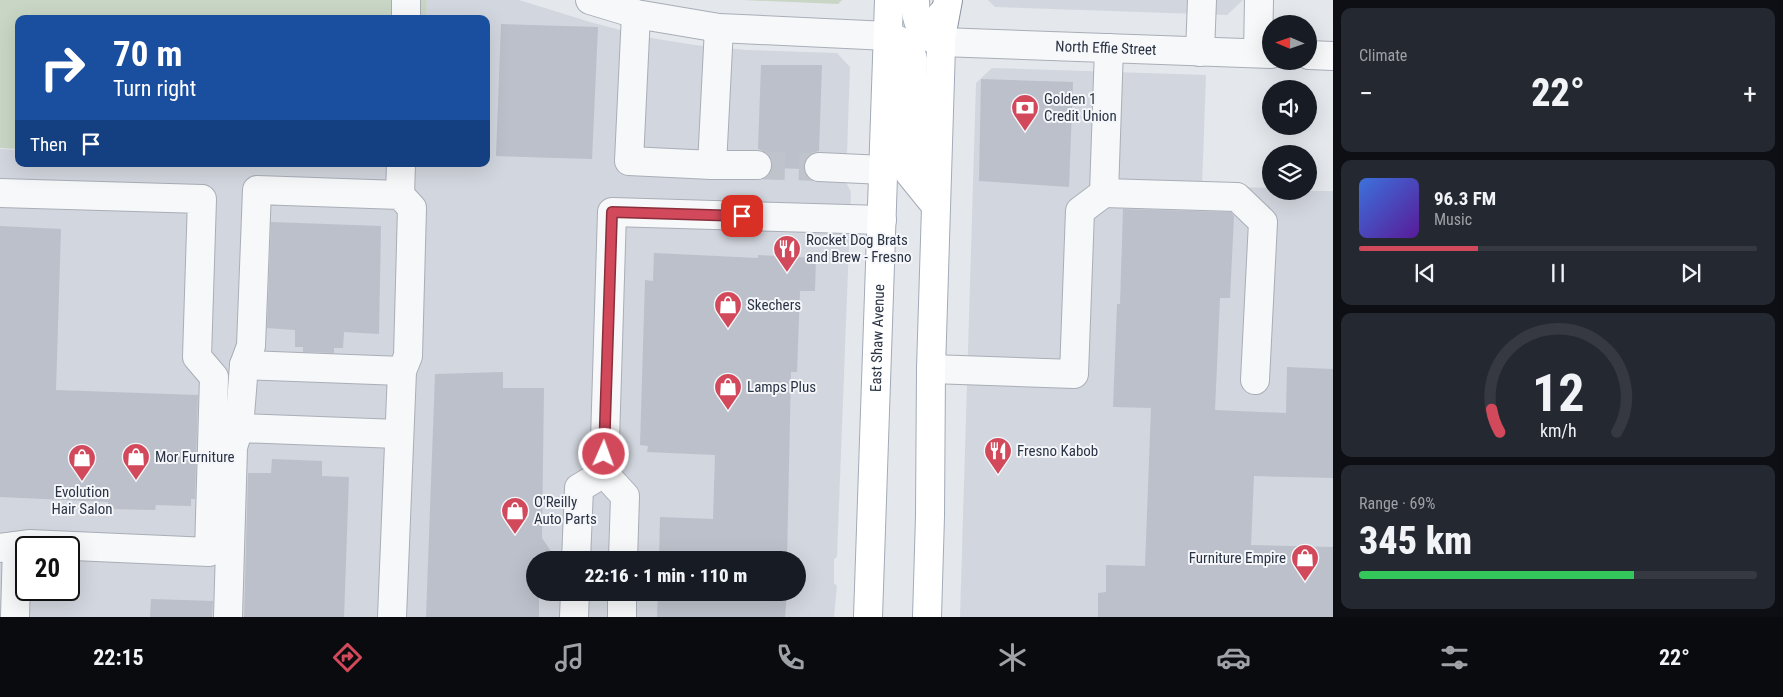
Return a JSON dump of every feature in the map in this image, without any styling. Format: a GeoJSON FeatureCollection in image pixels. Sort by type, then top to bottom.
{"type":"FeatureCollection","features":[{"type":"Feature","properties":{"kind":"main road","name":"East Shaw Avenue"},"geometry":{"type":"LineString","coordinates":[[868,617],[889,0]]}},
{"type":"Feature","properties":{"kind":"main road"},"geometry":{"type":"LineString","coordinates":[[915,0],[915,11],[921,27],[932,40],[941,40]]}},
{"type":"Feature","properties":{"kind":"main road"},"geometry":{"type":"LineString","coordinates":[[927,617],[931,369],[942,0]]}},
{"type":"Feature","properties":{"kind":"main road"},"geometry":{"type":"LineString","coordinates":[[941,40],[948,0]]}},
{"type":"Feature","properties":{"kind":"main road"},"geometry":{"type":"LineString","coordinates":[[888,36],[907,44],[911,50],[910,174],[936,206]]}},
{"type":"Feature","properties":{"kind":"street"},"geometry":{"type":"LineString","coordinates":[[406,0],[406,15]]}},
{"type":"Feature","properties":{"kind":"street"},"geometry":{"type":"LineString","coordinates":[[590,0],[636,14],[719,28],[888,36]]}},
{"type":"Feature","properties":{"kind":"street"},"geometry":{"type":"LineString","coordinates":[[1200,52],[1202,0]]}},
{"type":"Feature","properties":{"kind":"street"},"geometry":{"type":"LineString","coordinates":[[1260,0],[1262,27]]}},
{"type":"Feature","properties":{"kind":"street"},"geometry":{"type":"LineString","coordinates":[[636,14],[629,161],[757,165]]}},
{"type":"Feature","properties":{"kind":"street"},"geometry":{"type":"LineString","coordinates":[[712,165],[719,28]]}},
{"type":"Feature","properties":{"kind":"street","name":"North Effie Street"},"geometry":{"type":"LineString","coordinates":[[941,40],[1262,54]]}},
{"type":"Feature","properties":{"kind":"street"},"geometry":{"type":"LineString","coordinates":[[1104,193],[1109,48]]}},
{"type":"Feature","properties":{"kind":"street"},"geometry":{"type":"LineString","coordinates":[[1318,55],[1333,56]]}},
{"type":"Feature","properties":{"kind":"street"},"geometry":{"type":"LineString","coordinates":[[392,617],[398,434],[402,371],[408,356],[412,208],[400,195],[401,167]]}},
{"type":"Feature","properties":{"kind":"street"},"geometry":{"type":"LineString","coordinates":[[819,167],[884,170]]}},
{"type":"Feature","properties":{"kind":"street"},"geometry":{"type":"LineString","coordinates":[[228,617],[233,447],[239,428],[244,366],[251,346],[257,190],[400,195]]}},
{"type":"Feature","properties":{"kind":"street"},"geometry":{"type":"LineString","coordinates":[[0,193],[202,199],[197,358],[214,378],[209,552],[82,546],[9,547],[15,617]]}},
{"type":"Feature","properties":{"kind":"street"},"geometry":{"type":"LineString","coordinates":[[931,369],[1074,374],[1080,211],[1104,193],[1237,197],[1263,222],[1255,380]]}},
{"type":"Feature","properties":{"kind":"street"},"geometry":{"type":"LineString","coordinates":[[623,551],[625,496],[604,473],[612,212],[882,220]]}},
{"type":"Feature","properties":{"kind":"street"},"geometry":{"type":"LineString","coordinates":[[244,366],[402,371]]}},
{"type":"Feature","properties":{"kind":"street"},"geometry":{"type":"LineString","coordinates":[[239,428],[398,434]]}},
{"type":"Feature","properties":{"kind":"street"},"geometry":{"type":"LineString","coordinates":[[576,551],[579,488],[604,473]]}},
{"type":"Feature","properties":{"kind":"street"},"geometry":{"type":"LineString","coordinates":[[574,617],[575,601]]}},
{"type":"Feature","properties":{"kind":"street"},"geometry":{"type":"LineString","coordinates":[[622,601],[622,617]]}},
{"type":"Feature","properties":{"kind":"shaded area"},"geometry":{"type":"Polygon","coordinates":[[[427,0],[519,0],[651,38],[746,50],[837,53],[850,67],[846,182],[851,192],[837,557],[834,559],[834,583],[837,586],[834,617],[0,617],[0,149],[15,150],[15,167],[490,167],[490,15],[426,15],[427,0]]]}},
{"type":"Feature","properties":{"kind":"shaded area"},"geometry":{"type":"Polygon","coordinates":[[[988,0],[1243,0],[1227,15],[995,7],[988,0]]]}},
{"type":"Feature","properties":{"kind":"shaded area"},"geometry":{"type":"Polygon","coordinates":[[[992,68],[1206,75],[1202,186],[1262,188],[1262,200],[1317,200],[1317,191],[1333,191],[1333,617],[960,617],[976,83],[992,68]]]}},
{"type":"Feature","properties":{"kind":"green space"},"geometry":{"type":"Polygon","coordinates":[[[0,0],[427,0],[426,15],[15,15],[15,149],[0,148],[0,0]]]}},
{"type":"Feature","properties":{"kind":"green space"},"geometry":{"type":"Polygon","coordinates":[[[743,0],[842,0],[838,4],[743,0]]]}},
{"type":"Feature","properties":{"kind":"building"},"geometry":{"type":"Polygon","coordinates":[[[501,24],[598,27],[592,159],[496,156],[501,24]]]}},
{"type":"Feature","properties":{"kind":"building"},"geometry":{"type":"Polygon","coordinates":[[[761,65],[822,65],[819,151],[811,153],[806,158],[804,169],[772,168],[773,165],[770,157],[764,151],[758,149],[761,65]]]}},
{"type":"Feature","properties":{"kind":"building","name":"Golden 1 Credit Union"},"geometry":{"type":"Polygon","coordinates":[[[981,79],[1073,82],[1069,187],[979,181],[981,79]]]}},
{"type":"Feature","properties":{"kind":"building"},"geometry":{"type":"Polygon","coordinates":[[[1123,209],[1231,212],[1234,216],[1230,298],[1220,298],[1215,410],[1286,413],[1287,367],[1333,369],[1333,478],[1254,476],[1251,545],[1333,547],[1333,617],[1098,617],[1098,593],[1106,592],[1106,565],[1145,566],[1151,408],[1113,407],[1117,304],[1120,304],[1123,209]]]}},
{"type":"Feature","properties":{"kind":"building"},"geometry":{"type":"Polygon","coordinates":[[[271,222],[381,226],[379,334],[344,332],[343,348],[334,348],[334,353],[303,352],[303,347],[295,347],[295,330],[267,328],[271,222]]]}},
{"type":"Feature","properties":{"kind":"building"},"geometry":{"type":"Polygon","coordinates":[[[0,226],[61,229],[56,390],[198,395],[195,499],[191,499],[191,506],[156,505],[155,510],[108,509],[108,502],[0,497],[0,226]]]}},
{"type":"Feature","properties":{"kind":"building"},"geometry":{"type":"Polygon","coordinates":[[[654,253],[758,258],[758,255],[816,258],[815,291],[800,291],[797,372],[791,372],[787,551],[659,551],[660,517],[713,519],[715,455],[647,452],[648,446],[640,445],[645,280],[653,281],[654,253]]]}},
{"type":"Feature","properties":{"kind":"building"},"geometry":{"type":"Polygon","coordinates":[[[503,372],[503,388],[544,388],[542,538],[551,551],[526,551],[526,601],[539,601],[539,617],[426,617],[435,374],[503,372]]]}},
{"type":"Feature","properties":{"kind":"building"},"geometry":{"type":"Polygon","coordinates":[[[272,459],[322,461],[322,476],[349,477],[344,617],[244,617],[248,473],[271,473],[272,459]]]}},
{"type":"Feature","properties":{"kind":"building"},"geometry":{"type":"Polygon","coordinates":[[[151,599],[213,601],[212,617],[150,617],[151,599]]]}},
{"type":"Feature","properties":{"kind":"building"},"geometry":{"type":"Polygon","coordinates":[[[658,601],[786,601],[785,617],[657,617],[658,601]]]}},
{"type":"Feature","properties":{"kind":"tunnel"},"geometry":{"type":"LineString","coordinates":[[757,165],[819,167]]}},
{"type":"Feature","properties":{"kind":"place","name":"Golden 1 Credit Union"},"geometry":{"type":"Point","coordinates":[1025,132]}},
{"type":"Feature","properties":{"kind":"place","name":"Rocket Dog Brats and Brew - Fresno"},"geometry":{"type":"Point","coordinates":[787,273]}},
{"type":"Feature","properties":{"kind":"place","name":"Skechers"},"geometry":{"type":"Point","coordinates":[728,329]}},
{"type":"Feature","properties":{"kind":"place","name":"Lamps Plus"},"geometry":{"type":"Point","coordinates":[728,411]}},
{"type":"Feature","properties":{"kind":"place","name":"Fresno Kabob"},"geometry":{"type":"Point","coordinates":[998,475]}},
{"type":"Feature","properties":{"kind":"place","name":"Mor Furniture"},"geometry":{"type":"Point","coordinates":[136,481]}},
{"type":"Feature","properties":{"kind":"place","name":"Evolution Hair Salon"},"geometry":{"type":"Point","coordinates":[82,482]}},
{"type":"Feature","properties":{"kind":"place","name":"O'Reilly Auto Parts"},"geometry":{"type":"Point","coordinates":[515,535]}},
{"type":"Feature","properties":{"kind":"place","name":"Furniture Empire"},"geometry":{"type":"Point","coordinates":[1305,582]}},
{"type":"Feature","properties":{"kind":"route"},"geometry":{"type":"LineString","coordinates":[[604,454],[612,212],[742,216]]}}]}
